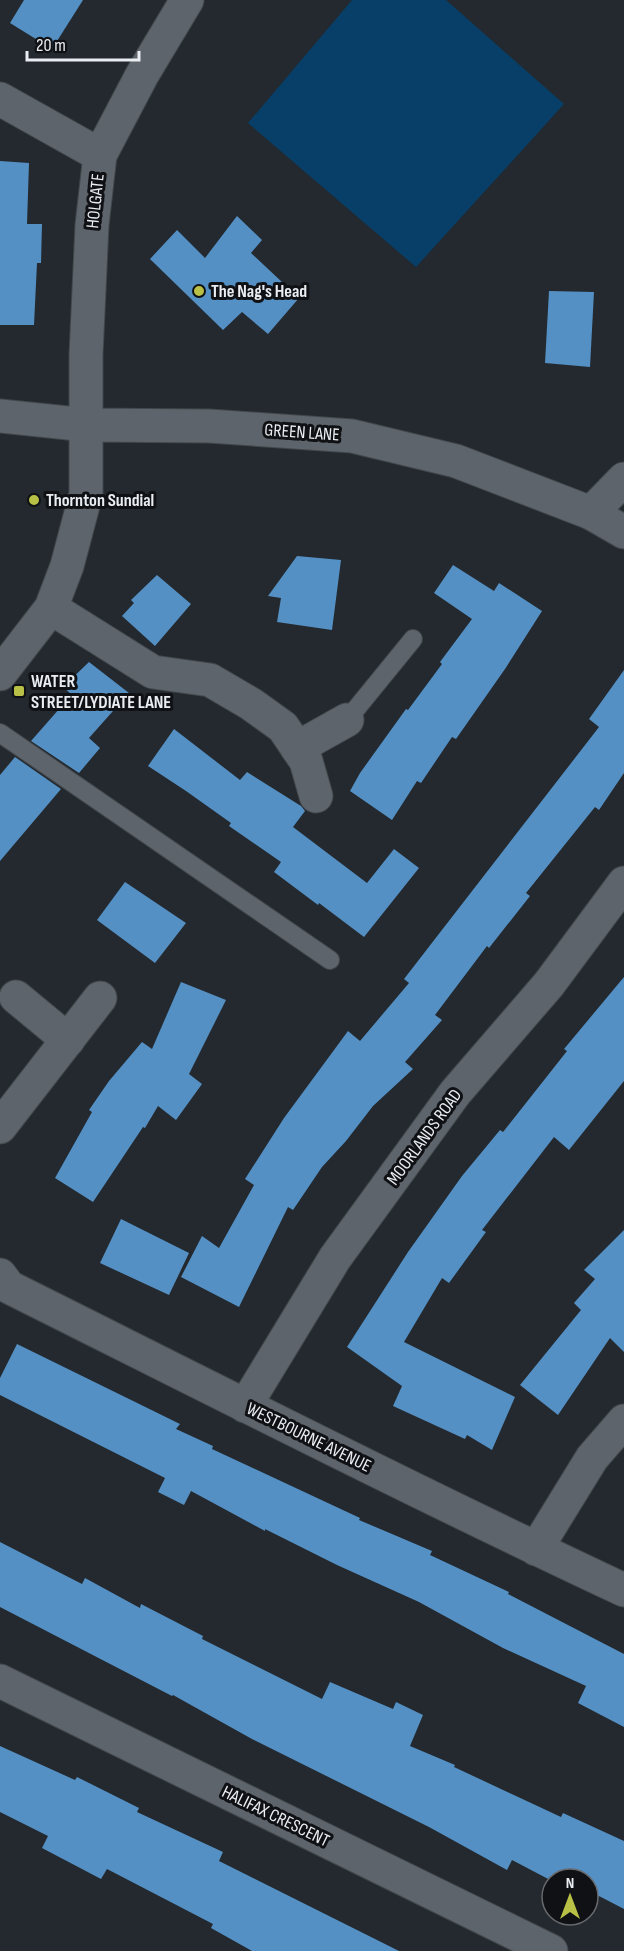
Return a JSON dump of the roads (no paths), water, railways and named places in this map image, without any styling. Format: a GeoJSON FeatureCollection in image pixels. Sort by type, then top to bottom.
{"type":"FeatureCollection","features":[{"type":"Feature","properties":{"kind":"street","name":"HOLGATE"},"geometry":{"type":"LineString","coordinates":[[0,674],[51,608],[67,566],[86,494],[86,355],[92,225],[100,155],[142,75],[187,0]]}},
{"type":"Feature","properties":{"kind":"street"},"geometry":{"type":"LineString","coordinates":[[0,99],[100,155]]}},
{"type":"Feature","properties":{"kind":"street","name":"GREEN LANE"},"geometry":{"type":"LineString","coordinates":[[0,416],[87,425],[209,426],[352,436],[456,461],[591,513],[624,532]]}},
{"type":"Feature","properties":{"kind":"street"},"geometry":{"type":"LineString","coordinates":[[591,513],[624,479]]}},
{"type":"Feature","properties":{"kind":"street"},"geometry":{"type":"LineString","coordinates":[[51,608],[153,672],[210,680],[251,704],[283,727],[306,761],[316,796]]}},
{"type":"Feature","properties":{"kind":"street"},"geometry":{"type":"LineString","coordinates":[[297,748],[347,720]]}},
{"type":"Feature","properties":{"kind":"street","name":"MOORLANDS ROAD"},"geometry":{"type":"LineString","coordinates":[[245,1406],[335,1258],[455,1094],[549,984],[624,883]]}},
{"type":"Feature","properties":{"kind":"street"},"geometry":{"type":"LineString","coordinates":[[16,997],[68,1040]]}},
{"type":"Feature","properties":{"kind":"street"},"geometry":{"type":"LineString","coordinates":[[0,1127],[100,998]]}},
{"type":"Feature","properties":{"kind":"street","name":"WESTBOURNE AVENUE"},"geometry":{"type":"LineString","coordinates":[[0,1275],[9,1287],[245,1406],[624,1590]]}},
{"type":"Feature","properties":{"kind":"street"},"geometry":{"type":"LineString","coordinates":[[536,1549],[592,1458],[624,1421]]}},
{"type":"Feature","properties":{"kind":"street","name":"HALIFAX CRESCENT"},"geometry":{"type":"LineString","coordinates":[[0,1681],[551,1951]]}},
{"type":"Feature","properties":{"kind":"lane"},"geometry":{"type":"LineString","coordinates":[[347,720],[413,639]]}},
{"type":"Feature","properties":{"kind":"lane"},"geometry":{"type":"LineString","coordinates":[[0,733],[330,960]]}},
{"type":"Feature","properties":{"kind":"place","name":"The Nag's Head"},"geometry":{"type":"Point","coordinates":[199,291]}},
{"type":"Feature","properties":{"kind":"place","name":"Thornton Sundial"},"geometry":{"type":"Point","coordinates":[34,500]}},
{"type":"Feature","properties":{"kind":"place","name":"WATER STREET/LYDIATE LANE"},"geometry":{"type":"Point","coordinates":[19,691]}}]}
